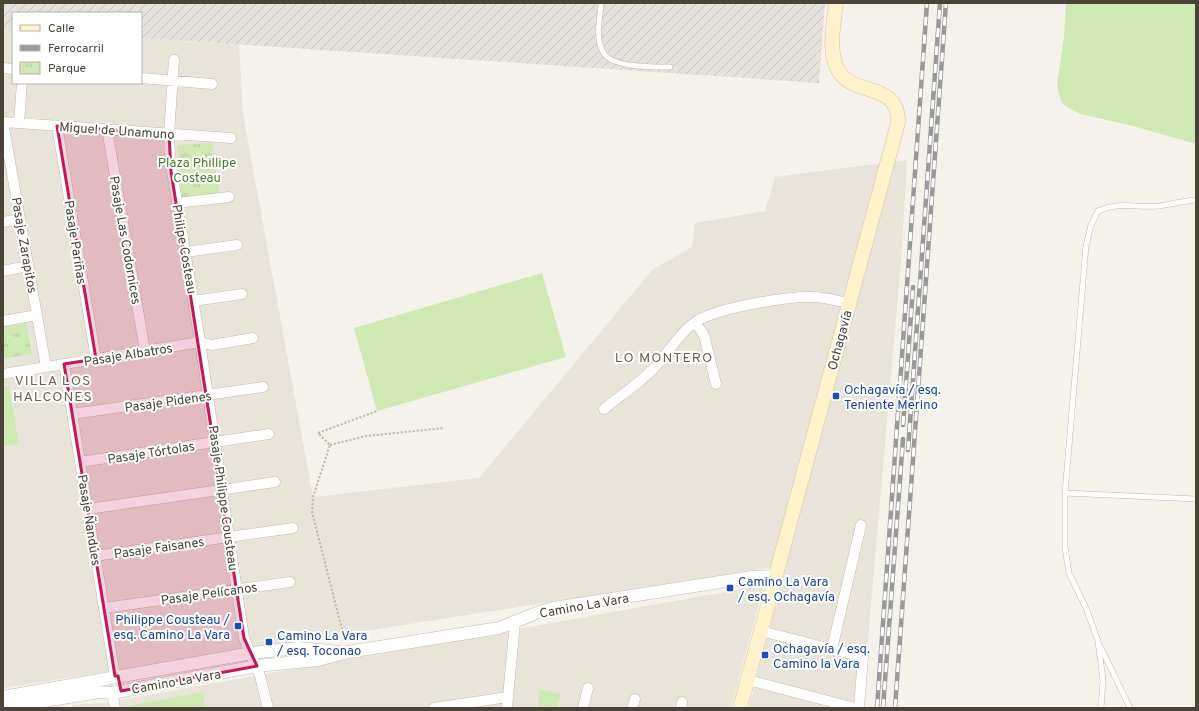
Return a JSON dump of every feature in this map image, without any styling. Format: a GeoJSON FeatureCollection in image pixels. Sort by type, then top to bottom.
{"type":"FeatureCollection","features":[{"type":"Feature","properties":{"kind":"main road","name":"Ochagavía"},"geometry":{"type":"LineString","coordinates":[[740,708],[898,118],[894,103],[888,97],[852,83],[839,72],[834,60],[833,50],[836,3]]}},
{"type":"Feature","properties":{"kind":"street","name":"Philipe Costeau"},"geometry":{"type":"LineString","coordinates":[[174,60],[169,134],[170,159],[200,342]]}},
{"type":"Feature","properties":{"kind":"street"},"geometry":{"type":"LineString","coordinates":[[142,78],[212,84]]}},
{"type":"Feature","properties":{"kind":"street"},"geometry":{"type":"LineString","coordinates":[[19,123],[22,84]]}},
{"type":"Feature","properties":{"kind":"street","name":"Miguel de Unamuno"},"geometry":{"type":"LineString","coordinates":[[3,122],[231,138]]}},
{"type":"Feature","properties":{"kind":"street","name":"Pasaje Zarapitos"},"geometry":{"type":"LineString","coordinates":[[3,122],[7,173],[20,219],[46,367]]}},
{"type":"Feature","properties":{"kind":"street","name":"Pasaje Pariñas"},"geometry":{"type":"LineString","coordinates":[[57,126],[96,359]]}},
{"type":"Feature","properties":{"kind":"street","name":"Pasaje Las Codornices"},"geometry":{"type":"LineString","coordinates":[[107,129],[145,351]]}},
{"type":"Feature","properties":{"kind":"street"},"geometry":{"type":"LineString","coordinates":[[177,203],[230,198]]}},
{"type":"Feature","properties":{"kind":"street"},"geometry":{"type":"LineString","coordinates":[[3,222],[20,219]]}},
{"type":"Feature","properties":{"kind":"street"},"geometry":{"type":"LineString","coordinates":[[185,252],[237,245]]}},
{"type":"Feature","properties":{"kind":"street"},"geometry":{"type":"LineString","coordinates":[[3,271],[28,266]]}},
{"type":"Feature","properties":{"kind":"street"},"geometry":{"type":"LineString","coordinates":[[193,301],[242,294]]}},
{"type":"Feature","properties":{"kind":"street"},"geometry":{"type":"LineString","coordinates":[[604,408],[654,369],[695,322],[709,315],[779,299],[815,297],[849,303]]}},
{"type":"Feature","properties":{"kind":"street"},"geometry":{"type":"LineString","coordinates":[[3,321],[37,315]]}},
{"type":"Feature","properties":{"kind":"street"},"geometry":{"type":"LineString","coordinates":[[695,322],[704,334],[716,384]]}},
{"type":"Feature","properties":{"kind":"street","name":"Pasaje Albatros"},"geometry":{"type":"LineString","coordinates":[[3,374],[200,342],[212,345],[253,338]]}},
{"type":"Feature","properties":{"kind":"street","name":"Pasaje Philippe Cousteau"},"geometry":{"type":"LineString","coordinates":[[200,342],[244,638],[257,666],[268,708]]}},
{"type":"Feature","properties":{"kind":"street","name":"Pasaje Ñandúes"},"geometry":{"type":"LineString","coordinates":[[64,364],[104,608],[117,676]]}},
{"type":"Feature","properties":{"kind":"street","name":"Pasaje Pidenes"},"geometry":{"type":"LineString","coordinates":[[72,414],[263,387]]}},
{"type":"Feature","properties":{"kind":"street","name":"Pasaje Tórtolas"},"geometry":{"type":"LineString","coordinates":[[80,462],[269,434]]}},
{"type":"Feature","properties":{"kind":"street"},"geometry":{"type":"LineString","coordinates":[[88,509],[275,482]]}},
{"type":"Feature","properties":{"kind":"street"},"geometry":{"type":"LineString","coordinates":[[832,649],[861,526]]}},
{"type":"Feature","properties":{"kind":"street","name":"Pasaje Faisanes"},"geometry":{"type":"LineString","coordinates":[[96,556],[293,528]]}},
{"type":"Feature","properties":{"kind":"street","name":"Camino La Vara"},"geometry":{"type":"LineString","coordinates":[[3,708],[99,692],[117,692],[257,666],[318,660],[348,652],[486,630],[515,622],[539,612],[554,608],[752,577],[775,576]]}},
{"type":"Feature","properties":{"kind":"street","name":"Pasaje Pelícanos"},"geometry":{"type":"LineString","coordinates":[[104,608],[290,582]]}},
{"type":"Feature","properties":{"kind":"street"},"geometry":{"type":"LineString","coordinates":[[507,708],[515,622]]}},
{"type":"Feature","properties":{"kind":"street"},"geometry":{"type":"LineString","coordinates":[[761,631],[863,657],[859,708]]}},
{"type":"Feature","properties":{"kind":"street","name":"Camino La Vara"},"geometry":{"type":"LineString","coordinates":[[3,697],[252,653],[298,648],[348,652]]}},
{"type":"Feature","properties":{"kind":"street"},"geometry":{"type":"LineString","coordinates":[[115,708],[117,676]]}},
{"type":"Feature","properties":{"kind":"street"},"geometry":{"type":"LineString","coordinates":[[748,680],[855,708]]}},
{"type":"Feature","properties":{"kind":"street"},"geometry":{"type":"LineString","coordinates":[[583,708],[588,688]]}},
{"type":"Feature","properties":{"kind":"street"},"geometry":{"type":"LineString","coordinates":[[434,708],[508,697]]}},
{"type":"Feature","properties":{"kind":"lane"},"geometry":{"type":"LineString","coordinates":[[602,3],[598,31],[603,52],[611,60],[641,67],[670,66]]}},
{"type":"Feature","properties":{"kind":"lane"},"geometry":{"type":"LineString","coordinates":[[1130,708],[1098,641],[1086,608],[1069,573],[1065,547],[1065,493],[1086,246],[1091,225],[1098,211],[1109,206],[1128,204],[1160,206],[1196,200]]}},
{"type":"Feature","properties":{"kind":"lane"},"geometry":{"type":"LineString","coordinates":[[1065,493],[1196,499]]}},
{"type":"Feature","properties":{"kind":"lane"},"geometry":{"type":"LineString","coordinates":[[1098,641],[1103,680],[1101,708]]}},
{"type":"Feature","properties":{"kind":"path"},"geometry":{"type":"LineString","coordinates":[[330,444],[318,434],[377,411]]}},
{"type":"Feature","properties":{"kind":"path"},"geometry":{"type":"LineString","coordinates":[[330,444],[366,436],[444,428]]}},
{"type":"Feature","properties":{"kind":"path"},"geometry":{"type":"LineString","coordinates":[[330,444],[313,497],[312,512],[348,652]]}},
{"type":"Feature","properties":{"kind":"highlighted area"},"geometry":{"type":"Polygon","coordinates":[[[57,126],[169,134],[171,171],[244,638],[257,666],[121,691],[118,676],[115,676],[64,364],[96,359],[57,126]]]}},
{"type":"Feature","properties":{"kind":"shaded area"},"geometry":{"type":"Polygon","coordinates":[[[3,3],[825,3],[819,83],[142,38],[142,12],[12,12],[12,29],[3,29],[3,3]]]}},
{"type":"Feature","properties":{"kind":"shaded area"},"geometry":{"type":"Polygon","coordinates":[[[3,29],[12,29],[12,84],[142,84],[142,38],[239,45],[243,114],[313,497],[479,478],[652,270],[692,247],[695,223],[765,211],[775,177],[907,160],[902,249],[862,708],[749,708],[786,565],[3,688],[3,29]]]}},
{"type":"Feature","properties":{"kind":"shaded area"},"geometry":{"type":"Polygon","coordinates":[[[764,585],[731,708],[73,708],[72,705],[103,703],[764,585]]]}},
{"type":"Feature","properties":{"kind":"green space"},"geometry":{"type":"Polygon","coordinates":[[[1066,3],[1196,3],[1196,144],[1133,126],[1081,114],[1065,106],[1061,101],[1057,86],[1064,36],[1066,3]]]}},
{"type":"Feature","properties":{"kind":"green space","name":"Plaza Phillipe Costeau"},"geometry":{"type":"Polygon","coordinates":[[[212,143],[219,194],[182,198],[177,145],[212,143]]]}},
{"type":"Feature","properties":{"kind":"green space"},"geometry":{"type":"Polygon","coordinates":[[[542,273],[566,357],[377,411],[354,328],[542,273]]]}},
{"type":"Feature","properties":{"kind":"green space"},"geometry":{"type":"Polygon","coordinates":[[[26,323],[32,354],[3,359],[3,327],[26,323]]]}},
{"type":"Feature","properties":{"kind":"green space"},"geometry":{"type":"Polygon","coordinates":[[[9,386],[19,444],[3,446],[3,387],[9,386]]]}},
{"type":"Feature","properties":{"kind":"green space"},"geometry":{"type":"Polygon","coordinates":[[[539,689],[561,694],[557,708],[538,708],[539,689]]]}},
{"type":"Feature","properties":{"kind":"green space"},"geometry":{"type":"Polygon","coordinates":[[[203,692],[205,708],[129,708],[129,706],[203,692]]]}},
{"type":"Feature","properties":{"kind":"railway"},"geometry":{"type":"LineString","coordinates":[[877,708],[927,3]]}},
{"type":"Feature","properties":{"kind":"railway"},"geometry":{"type":"LineString","coordinates":[[908,450],[940,3]]}},
{"type":"Feature","properties":{"kind":"railway"},"geometry":{"type":"LineString","coordinates":[[895,708],[946,3]]}},
{"type":"Feature","properties":{"kind":"railway"},"geometry":{"type":"LineString","coordinates":[[903,425],[913,287]]}},
{"type":"Feature","properties":{"kind":"railway"},"geometry":{"type":"LineString","coordinates":[[883,708],[903,439]]}},
{"type":"Feature","properties":{"kind":"place","name":"Ochagavía / esq. Teniente Merino"},"geometry":{"type":"Point","coordinates":[836,396]}},
{"type":"Feature","properties":{"kind":"place","name":"Camino La Vara / esq. Ochagavía"},"geometry":{"type":"Point","coordinates":[730,588]}},
{"type":"Feature","properties":{"kind":"place","name":"Philippe Cousteau / esq. Camino La Vara"},"geometry":{"type":"Point","coordinates":[238,626]}},
{"type":"Feature","properties":{"kind":"place","name":"Camino La Vara / esq. Toconao"},"geometry":{"type":"Point","coordinates":[269,642]}},
{"type":"Feature","properties":{"kind":"place","name":"Ochagavía / esq. Camino la Vara"},"geometry":{"type":"Point","coordinates":[765,655]}},
{"type":"Feature","properties":{"kind":"district","name":"LO MONTERO"},"geometry":{"type":"Point","coordinates":[664,357]}},
{"type":"Feature","properties":{"kind":"district","name":"VILLA LOS HALCONES"},"geometry":{"type":"Point","coordinates":[53,388]}}]}
